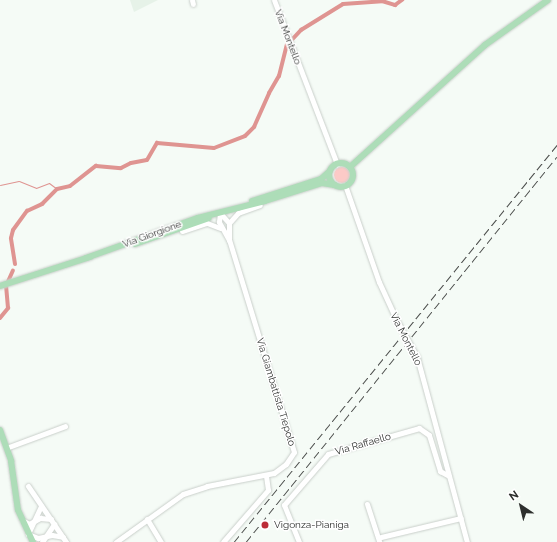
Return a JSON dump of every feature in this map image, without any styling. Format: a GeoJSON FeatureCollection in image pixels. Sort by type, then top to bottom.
{"type":"FeatureCollection","features":[{"type":"Feature","properties":{"kind":"main road"},"geometry":{"type":"LineString","coordinates":[[350,167],[485,45],[548,0]]}},
{"type":"Feature","properties":{"kind":"main road"},"geometry":{"type":"LineString","coordinates":[[344,163],[350,167],[352,178],[345,185],[335,185],[331,180],[330,171],[337,164],[344,163]]}},
{"type":"Feature","properties":{"kind":"main road","name":"Via Giorgione"},"geometry":{"type":"LineString","coordinates":[[245,205],[262,196],[321,179],[330,171]]}},
{"type":"Feature","properties":{"kind":"main road","name":"Via Giorgione"},"geometry":{"type":"LineString","coordinates":[[86,258],[183,222],[265,201],[322,183],[335,185]]}},
{"type":"Feature","properties":{"kind":"main road","name":"Via Giorgione"},"geometry":{"type":"LineString","coordinates":[[1,286],[199,223],[220,213]]}},
{"type":"Feature","properties":{"kind":"main road"},"geometry":{"type":"LineString","coordinates":[[0,430],[6,448],[21,519],[33,542]]}},
{"type":"Feature","properties":{"kind":"street","name":"Via Montello"},"geometry":{"type":"LineString","coordinates":[[274,0],[337,164]]}},
{"type":"Feature","properties":{"kind":"street","name":"Via Montello"},"geometry":{"type":"LineString","coordinates":[[345,185],[379,282],[396,319],[417,357],[467,542]]}},
{"type":"Feature","properties":{"kind":"street"},"geometry":{"type":"LineString","coordinates":[[220,213],[229,223],[238,214],[265,201]]}},
{"type":"Feature","properties":{"kind":"street"},"geometry":{"type":"LineString","coordinates":[[220,213],[220,228]]}},
{"type":"Feature","properties":{"kind":"street","name":"Via Giorgione"},"geometry":{"type":"LineString","coordinates":[[137,243],[207,223],[220,228]]}},
{"type":"Feature","properties":{"kind":"street","name":"Via Giambattista Tiepolo"},"geometry":{"type":"LineString","coordinates":[[228,240],[229,223]]}},
{"type":"Feature","properties":{"kind":"street","name":"Via Giambattista Tiepolo"},"geometry":{"type":"LineString","coordinates":[[116,542],[147,519],[190,491],[266,475],[280,469],[294,452],[228,240],[220,228]]}},
{"type":"Feature","properties":{"kind":"street"},"geometry":{"type":"LineString","coordinates":[[6,448],[65,426]]}},
{"type":"Feature","properties":{"kind":"street","name":"Via Raffaello"},"geometry":{"type":"LineString","coordinates":[[299,542],[284,505],[328,454],[419,428],[429,435],[440,471],[449,476]]}},
{"type":"Feature","properties":{"kind":"street"},"geometry":{"type":"LineString","coordinates":[[223,542],[268,490],[266,475]]}},
{"type":"Feature","properties":{"kind":"street"},"geometry":{"type":"LineString","coordinates":[[28,486],[65,540]]}},
{"type":"Feature","properties":{"kind":"street"},"geometry":{"type":"LineString","coordinates":[[367,504],[380,539],[461,518]]}},
{"type":"Feature","properties":{"kind":"street"},"geometry":{"type":"LineString","coordinates":[[41,506],[28,534],[38,538],[58,535],[65,540]]}},
{"type":"Feature","properties":{"kind":"street"},"geometry":{"type":"LineString","coordinates":[[21,519],[29,524],[40,518],[52,521]]}},
{"type":"Feature","properties":{"kind":"street"},"geometry":{"type":"LineString","coordinates":[[147,519],[161,542]]}},
{"type":"Feature","properties":{"kind":"street"},"geometry":{"type":"LineString","coordinates":[[42,542],[52,521]]}},
{"type":"Feature","properties":{"kind":"shaded area"},"geometry":{"type":"Polygon","coordinates":[[[130,0],[158,0],[134,12],[130,0]]]}},
{"type":"Feature","properties":{"kind":"shaded area"},"geometry":{"type":"Polygon","coordinates":[[[339,167],[345,167],[350,172],[348,181],[345,183],[339,183],[334,178],[334,172],[339,167]]]}},
{"type":"Feature","properties":{"kind":"waterway"},"geometry":{"type":"LineString","coordinates":[[15,264],[11,238],[13,230],[27,211],[42,204],[57,189],[70,186],[96,166],[121,168],[131,163],[147,160],[157,143],[214,148],[245,136],[254,127],[269,93],[279,76],[287,45],[301,30],[343,4],[382,1],[395,5],[402,0]]}},
{"type":"Feature","properties":{"kind":"waterway"},"geometry":{"type":"LineString","coordinates":[[0,185],[19,181],[36,188],[49,183],[57,189]]}},
{"type":"Feature","properties":{"kind":"waterway"},"geometry":{"type":"LineString","coordinates":[[0,318],[8,308],[6,286],[13,270]]}},
{"type":"Feature","properties":{"kind":"railway"},"geometry":{"type":"LineString","coordinates":[[234,542],[557,145]]}},
{"type":"Feature","properties":{"kind":"railway"},"geometry":{"type":"LineString","coordinates":[[246,542],[557,157]]}},
{"type":"Feature","properties":{"kind":"place","name":"Vigonza-Pianiga"},"geometry":{"type":"Point","coordinates":[265,525]}}]}
